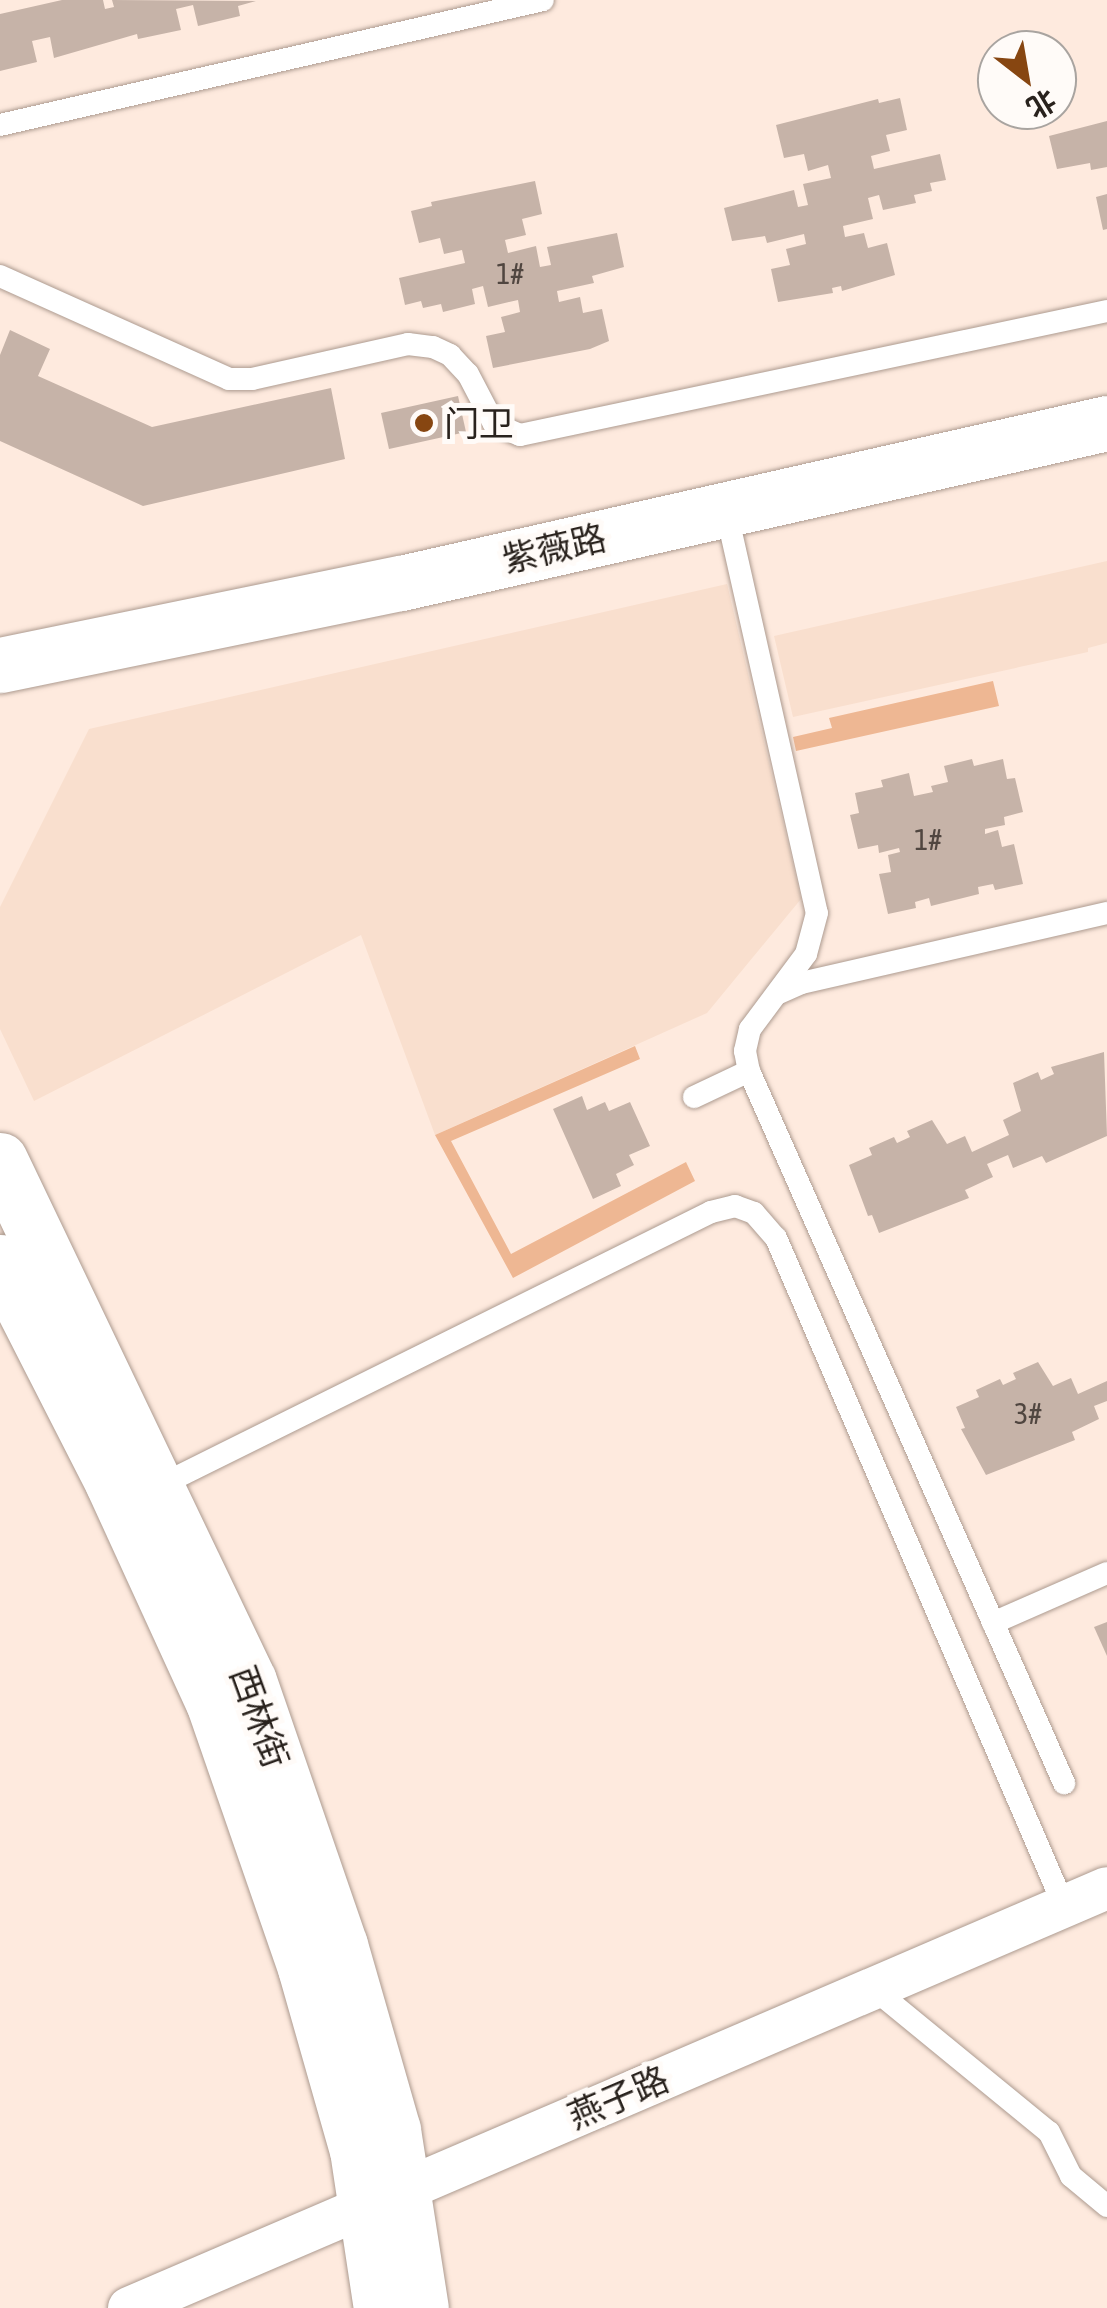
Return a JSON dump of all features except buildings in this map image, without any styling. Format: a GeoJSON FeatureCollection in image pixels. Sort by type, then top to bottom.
{"type":"FeatureCollection","features":[{"type":"Feature","properties":{"kind":"main road","name":"紫薇路"},"geometry":{"type":"LineString","coordinates":[[0,665],[400,583],[1107,423]]}},
{"type":"Feature","properties":{"kind":"main road","name":"西林街"},"geometry":{"type":"LineString","coordinates":[[0,1160],[249,1681],[340,1945],[393,2130],[383,2196],[381,2308]]}},
{"type":"Feature","properties":{"kind":"main road","name":"西林街"},"geometry":{"type":"LineString","coordinates":[[0,1262],[113,1484],[213,1702],[304,1968],[357,2150],[383,2196],[421,2308]]}},
{"type":"Feature","properties":{"kind":"street","name":"燕子路"},"geometry":{"type":"LineString","coordinates":[[129,2308],[1107,1888]]}},
{"type":"Feature","properties":{"kind":"lane"},"geometry":{"type":"LineString","coordinates":[[0,125],[543,0]]}},
{"type":"Feature","properties":{"kind":"lane"},"geometry":{"type":"LineString","coordinates":[[0,276],[230,380],[252,379],[408,344],[433,347],[450,355],[468,374],[494,424],[520,435],[1107,311]]}},
{"type":"Feature","properties":{"kind":"lane"},"geometry":{"type":"LineString","coordinates":[[726,510],[832,976]]}},
{"type":"Feature","properties":{"kind":"lane"},"geometry":{"type":"LineString","coordinates":[[818,913],[806,954],[750,1029],[745,1051],[749,1071],[1064,1783]]}},
{"type":"Feature","properties":{"kind":"lane"},"geometry":{"type":"LineString","coordinates":[[772,998],[788,987],[1107,913]]}},
{"type":"Feature","properties":{"kind":"lane"},"geometry":{"type":"LineString","coordinates":[[694,1097],[749,1071]]}},
{"type":"Feature","properties":{"kind":"lane"},"geometry":{"type":"LineString","coordinates":[[158,1486],[711,1212],[736,1206],[754,1212],[776,1238],[1064,1906]]}},
{"type":"Feature","properties":{"kind":"lane"},"geometry":{"type":"LineString","coordinates":[[993,1623],[1107,1573]]}},
{"type":"Feature","properties":{"kind":"lane"},"geometry":{"type":"LineString","coordinates":[[874,1989],[1049,2132],[1070,2176],[1107,2206]]}},
{"type":"Feature","properties":{"kind":"shaded area"},"geometry":{"type":"Polygon","coordinates":[[[1107,561],[1107,643],[1088,648],[1088,652],[793,717],[774,636],[1107,561]]]}},
{"type":"Feature","properties":{"kind":"shaded area"},"geometry":{"type":"Polygon","coordinates":[[[727,584],[801,899],[707,1013],[435,1135],[361,935],[34,1101],[0,1029],[0,907],[89,729],[727,584]]]}},
{"type":"Feature","properties":{"kind":"shaded area"},"geometry":{"type":"Polygon","coordinates":[[[993,681],[999,706],[796,751],[793,737],[832,728],[829,718],[993,681]]]}},
{"type":"Feature","properties":{"kind":"shaded area"},"geometry":{"type":"Polygon","coordinates":[[[635,1046],[640,1059],[451,1141],[511,1254],[686,1162],[695,1181],[513,1278],[435,1135],[635,1046]]]}},
{"type":"Feature","properties":{"kind":"place","name":"门卫"},"geometry":{"type":"Point","coordinates":[424,423]}}]}
